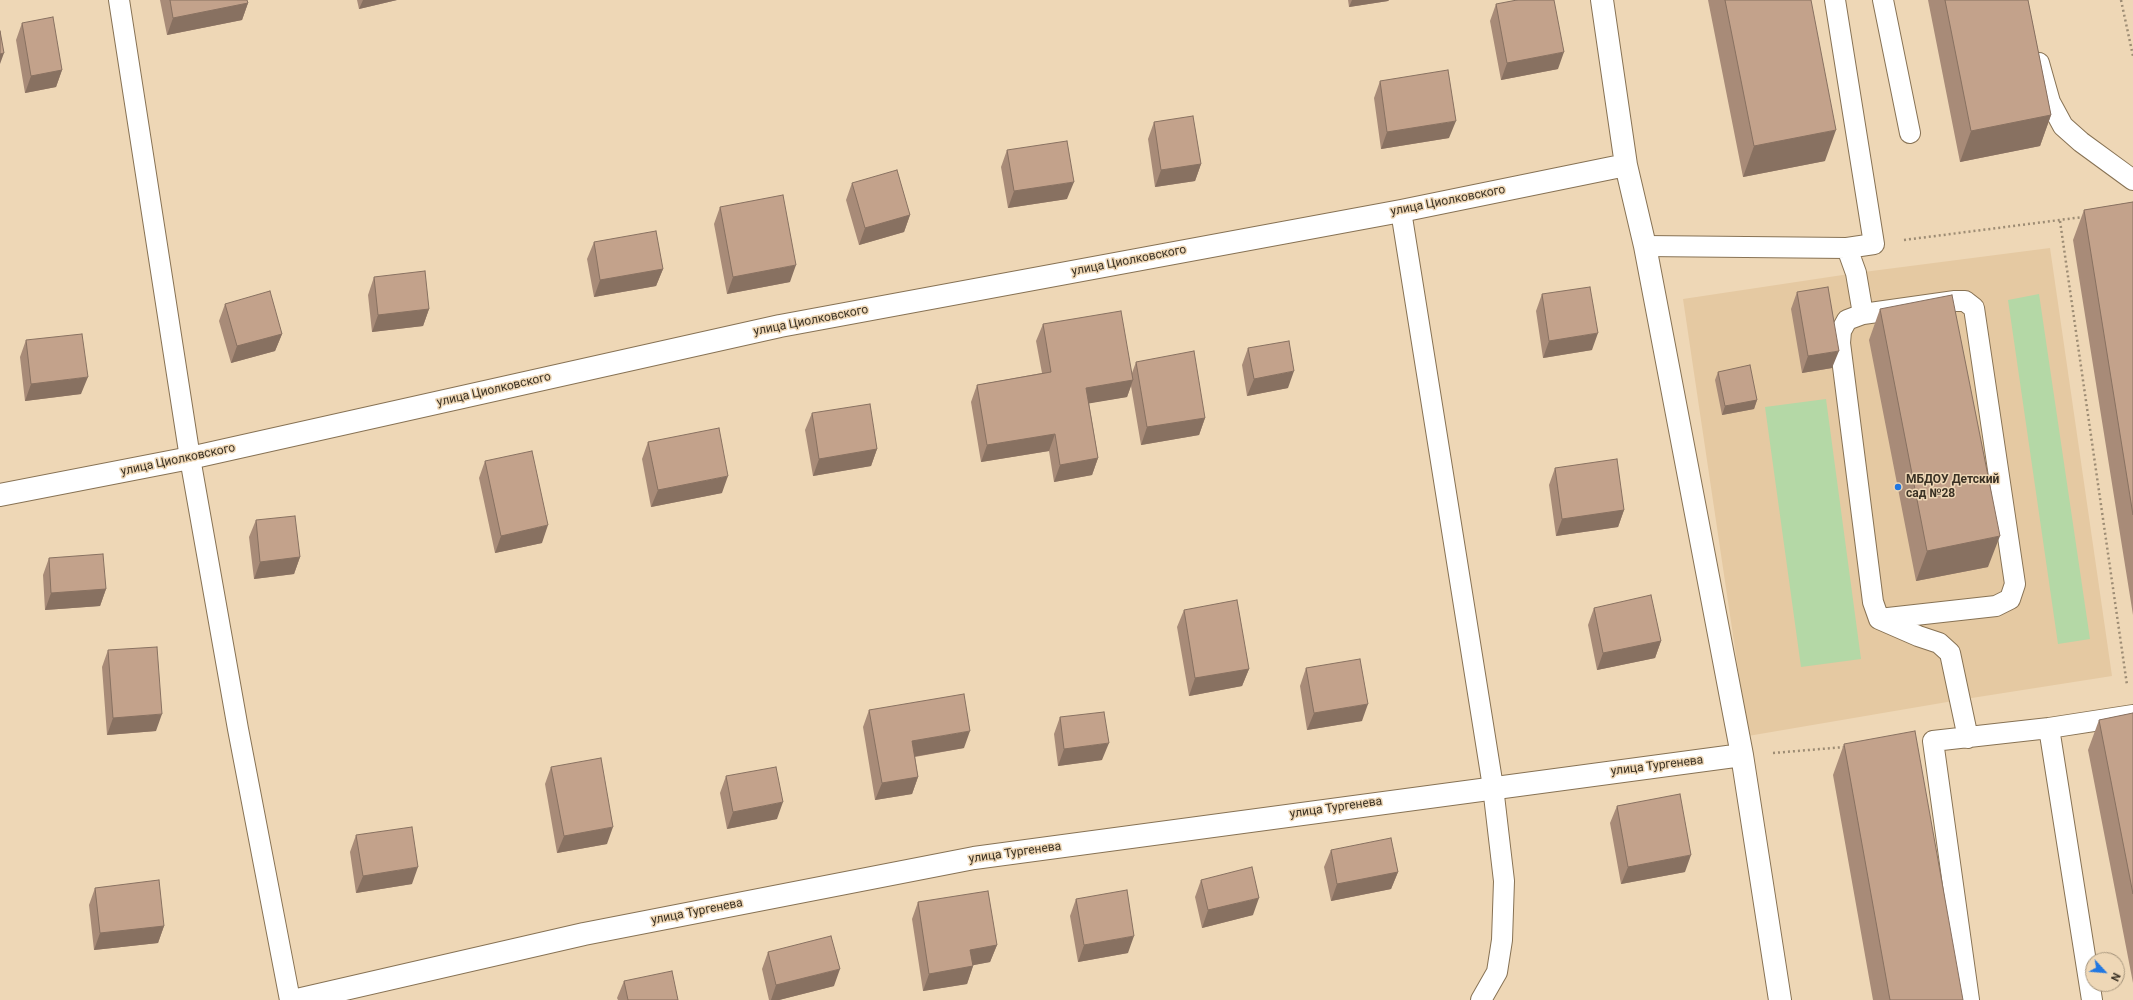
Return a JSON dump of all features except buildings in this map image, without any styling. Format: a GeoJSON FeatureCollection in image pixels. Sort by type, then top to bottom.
{"type":"FeatureCollection","features":[{"type":"Feature","properties":{"kind":"street"},"geometry":{"type":"LineString","coordinates":[[1602,0],[1626,165],[1644,246],[1742,755],[1780,1000]]}},
{"type":"Feature","properties":{"kind":"street","name":"улица Циолковского"},"geometry":{"type":"LineString","coordinates":[[0,496],[190,458],[780,326],[1401,211],[1626,165]]}},
{"type":"Feature","properties":{"kind":"street","name":"улица Тургенева"},"geometry":{"type":"LineString","coordinates":[[297,1000],[584,934],[974,858],[1493,787],[1742,755]]}},
{"type":"Feature","properties":{"kind":"lane"},"geometry":{"type":"LineString","coordinates":[[119,0],[190,458],[238,729],[290,1000]]}},
{"type":"Feature","properties":{"kind":"lane"},"geometry":{"type":"LineString","coordinates":[[1644,246],[1847,248],[1874,244],[1835,0]]}},
{"type":"Feature","properties":{"kind":"lane"},"geometry":{"type":"LineString","coordinates":[[1883,0],[1910,133]]}},
{"type":"Feature","properties":{"kind":"lane"},"geometry":{"type":"LineString","coordinates":[[2036,47],[2040,70],[2050,102],[2063,126],[2081,142],[2133,180]]}},
{"type":"Feature","properties":{"kind":"lane"},"geometry":{"type":"LineString","coordinates":[[1401,211],[1493,787],[1504,881],[1502,940],[1497,972],[1481,1000]]}},
{"type":"Feature","properties":{"kind":"lane"},"geometry":{"type":"LineString","coordinates":[[1847,248],[1856,273],[1863,314]]}},
{"type":"Feature","properties":{"kind":"lane"},"geometry":{"type":"LineString","coordinates":[[1879,619],[1996,606],[2010,599],[2015,584],[1974,308],[1965,301],[1955,301],[1863,314],[1847,320],[1840,331],[1840,342],[1873,602],[1879,619],[1912,634],[1939,643],[1950,653],[1968,738]]}},
{"type":"Feature","properties":{"kind":"lane"},"geometry":{"type":"LineString","coordinates":[[1969,1000],[1933,741],[2049,728],[2132,715]]}},
{"type":"Feature","properties":{"kind":"lane"},"geometry":{"type":"LineString","coordinates":[[2049,728],[2092,1000]]}},
{"type":"Feature","properties":{"kind":"path"},"geometry":{"type":"LineString","coordinates":[[2121,0],[2133,56]]}},
{"type":"Feature","properties":{"kind":"path"},"geometry":{"type":"LineString","coordinates":[[1874,244],[2060,221],[2089,216]]}},
{"type":"Feature","properties":{"kind":"path"},"geometry":{"type":"LineString","coordinates":[[2060,221],[2132,715]]}},
{"type":"Feature","properties":{"kind":"path"},"geometry":{"type":"LineString","coordinates":[[1742,755],[1853,747]]}},
{"type":"Feature","properties":{"kind":"shaded area","name":"МБДОУ Детский сад №28"},"geometry":{"type":"Polygon","coordinates":[[[2050,248],[2112,676],[1959,700],[1748,736],[1683,299],[1856,273],[2050,248]]]}},
{"type":"Feature","properties":{"kind":"green space"},"geometry":{"type":"Polygon","coordinates":[[[2039,294],[2090,639],[2058,644],[2008,300],[2039,294]]]}},
{"type":"Feature","properties":{"kind":"green space"},"geometry":{"type":"Polygon","coordinates":[[[1826,399],[1861,659],[1801,667],[1765,407],[1826,399]]]}},
{"type":"Feature","properties":{"kind":"place","name":"МБДОУ Детский сад №28"},"geometry":{"type":"Point","coordinates":[1898,487]}}]}
